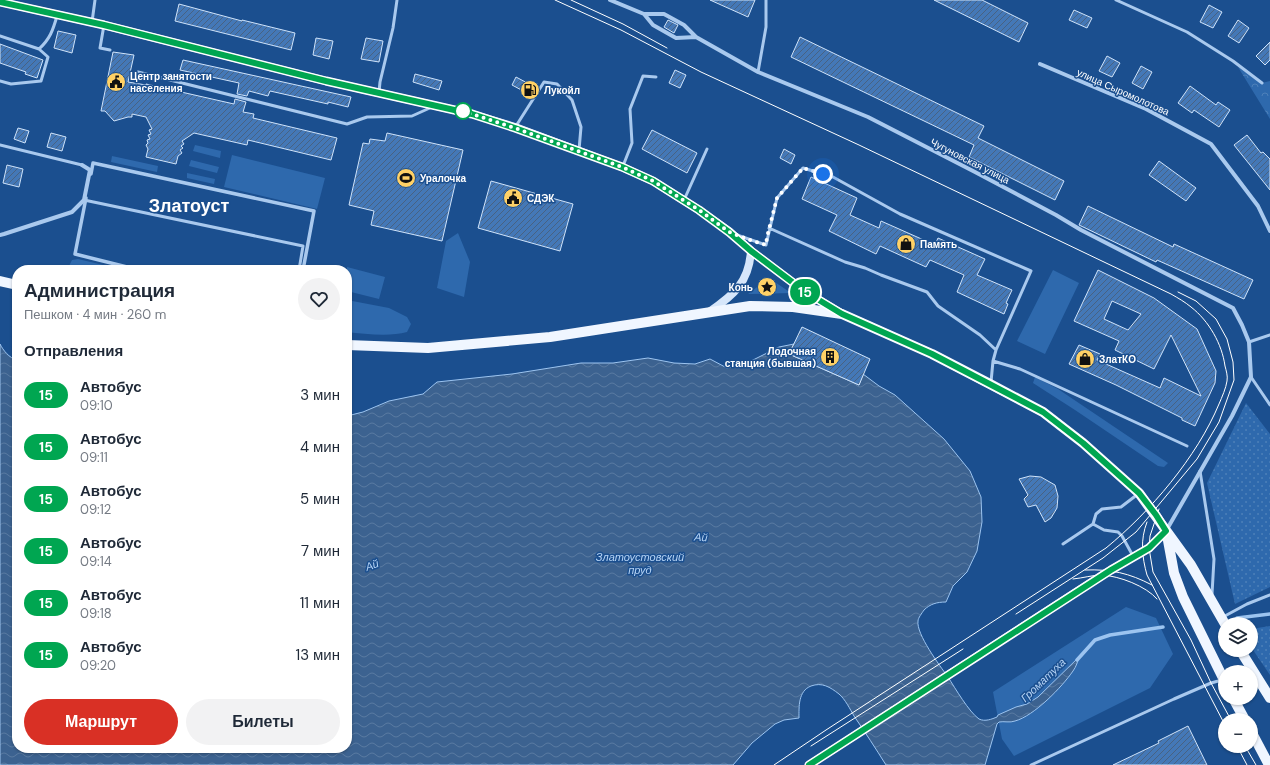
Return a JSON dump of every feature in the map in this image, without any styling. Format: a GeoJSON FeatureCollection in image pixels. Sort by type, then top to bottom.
{"type":"FeatureCollection","features":[{"type":"Feature","properties":{"kind":"main road"},"geometry":{"type":"LineString","coordinates":[[0,2],[92,22],[326,81],[479,116],[622,167],[653,181],[729,232],[751,251],[804,291],[842,314],[932,354],[1043,412],[1083,443],[1139,493],[1191,565],[1221,617]]}},
{"type":"Feature","properties":{"kind":"main road"},"geometry":{"type":"LineString","coordinates":[[707,313],[724,302],[740,286],[750,266],[751,251]]}},
{"type":"Feature","properties":{"kind":"main road"},"geometry":{"type":"LineString","coordinates":[[0,281],[12,284]]}},
{"type":"Feature","properties":{"kind":"main road"},"geometry":{"type":"LineString","coordinates":[[352,345],[428,348],[550,338],[750,306],[793,307],[842,314]]}},
{"type":"Feature","properties":{"kind":"main road"},"geometry":{"type":"LineString","coordinates":[[809,765],[1111,570],[1149,548],[1166,531]]}},
{"type":"Feature","properties":{"kind":"main road"},"geometry":{"type":"LineString","coordinates":[[1166,531],[1174,573],[1218,668]]}},
{"type":"Feature","properties":{"kind":"main road"},"geometry":{"type":"LineString","coordinates":[[1244,657],[1270,698]]}},
{"type":"Feature","properties":{"kind":"main road"},"geometry":{"type":"LineString","coordinates":[[1258,744],[1269,765]]}},
{"type":"Feature","properties":{"kind":"street","name":"Чугуновская улица"},"geometry":{"type":"LineString","coordinates":[[610,0],[644,14],[664,14],[684,25],[696,37],[758,72],[868,117],[1233,308],[1249,342]]}},
{"type":"Feature","properties":{"kind":"street","name":"Чугуновская улица"},"geometry":{"type":"LineString","coordinates":[[644,14],[653,25],[676,38],[696,37]]}},
{"type":"Feature","properties":{"kind":"street","name":"улица Сыромолотова"},"geometry":{"type":"LineString","coordinates":[[1040,64],[1146,109],[1211,144],[1258,206],[1270,231]]}},
{"type":"Feature","properties":{"kind":"street"},"geometry":{"type":"LineString","coordinates":[[0,235],[72,212],[85,200],[93,163],[314,211],[304,265]]}},
{"type":"Feature","properties":{"kind":"street"},"geometry":{"type":"LineString","coordinates":[[82,165],[90,170],[75,254],[120,265]]}},
{"type":"Feature","properties":{"kind":"street"},"geometry":{"type":"LineString","coordinates":[[1166,531],[1232,416],[1251,377],[1249,342]]}},
{"type":"Feature","properties":{"kind":"lane"},"geometry":{"type":"LineString","coordinates":[[92,22],[95,0]]}},
{"type":"Feature","properties":{"kind":"lane"},"geometry":{"type":"LineString","coordinates":[[379,93],[380,82],[393,28],[397,0]]}},
{"type":"Feature","properties":{"kind":"lane"},"geometry":{"type":"LineString","coordinates":[[758,72],[766,27],[766,0]]}},
{"type":"Feature","properties":{"kind":"lane"},"geometry":{"type":"LineString","coordinates":[[1116,0],[1188,32],[1233,61],[1262,83]]}},
{"type":"Feature","properties":{"kind":"lane"},"geometry":{"type":"LineString","coordinates":[[39,49],[47,41],[54,27],[57,15]]}},
{"type":"Feature","properties":{"kind":"lane"},"geometry":{"type":"LineString","coordinates":[[104,25],[100,48],[110,50]]}},
{"type":"Feature","properties":{"kind":"lane"},"geometry":{"type":"LineString","coordinates":[[0,36],[39,49],[48,57],[42,81],[11,84],[0,81]]}},
{"type":"Feature","properties":{"kind":"lane"},"geometry":{"type":"LineString","coordinates":[[138,72],[347,124],[367,117],[412,116],[435,105]]}},
{"type":"Feature","properties":{"kind":"lane"},"geometry":{"type":"LineString","coordinates":[[622,167],[632,144],[630,109],[643,76],[656,77]]}},
{"type":"Feature","properties":{"kind":"lane"},"geometry":{"type":"LineString","coordinates":[[515,128],[544,82],[557,84],[572,100],[581,127],[578,152]]}},
{"type":"Feature","properties":{"kind":"lane"},"geometry":{"type":"LineString","coordinates":[[0,145],[82,165]]}},
{"type":"Feature","properties":{"kind":"lane"},"geometry":{"type":"LineString","coordinates":[[683,200],[707,149]]}},
{"type":"Feature","properties":{"kind":"lane"},"geometry":{"type":"LineString","coordinates":[[729,232],[766,245],[777,198],[803,168],[833,178],[900,214],[1031,272],[996,350],[990,384]]}},
{"type":"Feature","properties":{"kind":"lane"},"geometry":{"type":"LineString","coordinates":[[85,200],[303,246],[300,265]]}},
{"type":"Feature","properties":{"kind":"lane"},"geometry":{"type":"LineString","coordinates":[[769,228],[845,262],[865,268],[927,292],[938,306],[980,335],[996,350]]}},
{"type":"Feature","properties":{"kind":"lane"},"geometry":{"type":"LineString","coordinates":[[1249,342],[1270,335]]}},
{"type":"Feature","properties":{"kind":"lane"},"geometry":{"type":"LineString","coordinates":[[993,361],[1020,369],[1187,446]]}},
{"type":"Feature","properties":{"kind":"lane"},"geometry":{"type":"LineString","coordinates":[[1251,377],[1270,405]]}},
{"type":"Feature","properties":{"kind":"lane"},"geometry":{"type":"LineString","coordinates":[[1200,471],[1214,559],[1212,600]]}},
{"type":"Feature","properties":{"kind":"lane"},"geometry":{"type":"LineString","coordinates":[[1063,544],[1094,524],[1096,514],[1102,509],[1121,507],[1139,493]]}},
{"type":"Feature","properties":{"kind":"lane"},"geometry":{"type":"LineString","coordinates":[[1094,524],[1104,530],[1118,532],[1122,536],[1133,557]]}},
{"type":"Feature","properties":{"kind":"lane"},"geometry":{"type":"LineString","coordinates":[[1229,617],[1247,604],[1270,595]]}},
{"type":"Feature","properties":{"kind":"lane"},"geometry":{"type":"LineString","coordinates":[[1031,765],[1174,699],[1211,683],[1218,682]]}},
{"type":"Feature","properties":{"kind":"green space"},"geometry":{"type":"Polygon","coordinates":[[[1238,67],[1262,83],[1270,81],[1270,119],[1238,67]]]}},
{"type":"Feature","properties":{"kind":"green space"},"geometry":{"type":"Polygon","coordinates":[[[195,145],[221,151],[220,158],[193,151],[195,145]]]}},
{"type":"Feature","properties":{"kind":"green space"},"geometry":{"type":"Polygon","coordinates":[[[232,155],[325,178],[317,209],[224,187],[232,155]]]}},
{"type":"Feature","properties":{"kind":"green space"},"geometry":{"type":"Polygon","coordinates":[[[112,156],[158,166],[157,172],[111,162],[112,156]]]}},
{"type":"Feature","properties":{"kind":"green space"},"geometry":{"type":"Polygon","coordinates":[[[191,160],[219,167],[217,173],[189,166],[191,160]]]}},
{"type":"Feature","properties":{"kind":"green space"},"geometry":{"type":"Polygon","coordinates":[[[187,173],[215,179],[214,184],[187,178],[187,173]]]}},
{"type":"Feature","properties":{"kind":"green space"},"geometry":{"type":"Polygon","coordinates":[[[458,233],[470,262],[464,297],[437,288],[446,241],[458,233]]]}},
{"type":"Feature","properties":{"kind":"green space"},"geometry":{"type":"Polygon","coordinates":[[[78,259],[103,265],[70,265],[72,260],[78,259]]]}},
{"type":"Feature","properties":{"kind":"green space"},"geometry":{"type":"Polygon","coordinates":[[[352,268],[385,277],[379,299],[352,292],[352,268]]]}},
{"type":"Feature","properties":{"kind":"green space"},"geometry":{"type":"Polygon","coordinates":[[[1053,270],[1079,283],[1045,354],[1017,341],[1053,270]]]}},
{"type":"Feature","properties":{"kind":"green space"},"geometry":{"type":"Polygon","coordinates":[[[769,278],[791,293],[748,294],[769,278]]]}},
{"type":"Feature","properties":{"kind":"green space"},"geometry":{"type":"Polygon","coordinates":[[[352,301],[389,308],[407,317],[411,324],[407,332],[400,334],[377,335],[352,332],[352,301]]]}},
{"type":"Feature","properties":{"kind":"green space"},"geometry":{"type":"Polygon","coordinates":[[[1035,377],[1058,389],[1168,463],[1164,467],[1158,466],[1033,383],[1035,377]]]}},
{"type":"Feature","properties":{"kind":"green space"},"geometry":{"type":"Polygon","coordinates":[[[1246,403],[1270,434],[1270,587],[1235,604],[1207,483],[1246,403]]]}},
{"type":"Feature","properties":{"kind":"green space"},"geometry":{"type":"Polygon","coordinates":[[[1126,607],[1156,618],[1173,654],[1150,688],[1014,756],[1002,739],[993,692],[1126,607]]]}},
{"type":"Feature","properties":{"kind":"green space"},"geometry":{"type":"Polygon","coordinates":[[[1270,626],[1270,675],[1258,657],[1258,628],[1270,626]]]}},
{"type":"Feature","properties":{"kind":"water","name":"Златоустовский пруд"},"geometry":{"type":"Polygon","coordinates":[[[0,344],[12,358],[12,753],[352,753],[352,415],[363,412],[389,401],[423,394],[437,382],[512,374],[581,363],[613,363],[648,358],[674,363],[695,364],[710,359],[727,368],[751,361],[779,347],[794,344],[789,354],[859,385],[863,374],[879,386],[895,395],[944,439],[970,471],[981,497],[982,522],[977,551],[967,572],[953,586],[946,602],[929,606],[924,610],[918,621],[918,627],[929,650],[962,700],[975,716],[981,720],[988,720],[997,717],[998,715],[1016,707],[1027,704],[1038,697],[1079,657],[1075,668],[1068,678],[1055,693],[1039,707],[1013,722],[999,722],[997,724],[985,765],[886,765],[839,694],[829,687],[815,685],[807,688],[801,695],[799,718],[784,720],[775,724],[752,743],[733,765],[0,765],[0,344]]]}},
{"type":"Feature","properties":{"kind":"building"},"geometry":{"type":"Polygon","coordinates":[[[710,0],[755,0],[748,17],[710,0]]]}},
{"type":"Feature","properties":{"kind":"building"},"geometry":{"type":"Polygon","coordinates":[[[934,0],[982,0],[1028,23],[1019,42],[934,0]]]}},
{"type":"Feature","properties":{"kind":"building"},"geometry":{"type":"Polygon","coordinates":[[[179,4],[242,21],[295,33],[291,50],[175,21],[179,4]]]}},
{"type":"Feature","properties":{"kind":"building"},"geometry":{"type":"Polygon","coordinates":[[[1209,5],[1222,12],[1213,28],[1200,22],[1209,5]]]}},
{"type":"Feature","properties":{"kind":"building"},"geometry":{"type":"Polygon","coordinates":[[[1074,10],[1092,18],[1087,28],[1069,20],[1074,10]]]}},
{"type":"Feature","properties":{"kind":"building"},"geometry":{"type":"Polygon","coordinates":[[[668,20],[678,25],[674,33],[664,27],[668,20]]]}},
{"type":"Feature","properties":{"kind":"building"},"geometry":{"type":"Polygon","coordinates":[[[1238,20],[1249,28],[1239,43],[1228,36],[1238,20]]]}},
{"type":"Feature","properties":{"kind":"building"},"geometry":{"type":"Polygon","coordinates":[[[58,31],[76,35],[72,53],[54,48],[58,31]]]}},
{"type":"Feature","properties":{"kind":"building"},"geometry":{"type":"Polygon","coordinates":[[[800,37],[984,126],[978,138],[1064,181],[1055,200],[969,157],[974,145],[791,57],[800,37]]]}},
{"type":"Feature","properties":{"kind":"building"},"geometry":{"type":"Polygon","coordinates":[[[316,38],[333,41],[329,59],[313,55],[316,38]]]}},
{"type":"Feature","properties":{"kind":"building"},"geometry":{"type":"Polygon","coordinates":[[[366,38],[383,41],[379,62],[361,59],[366,38]]]}},
{"type":"Feature","properties":{"kind":"building"},"geometry":{"type":"Polygon","coordinates":[[[1270,42],[1270,60],[1265,65],[1256,56],[1270,42]]]}},
{"type":"Feature","properties":{"kind":"building"},"geometry":{"type":"Polygon","coordinates":[[[0,44],[43,60],[37,78],[25,74],[26,72],[0,63],[0,44]]]}},
{"type":"Feature","properties":{"kind":"building"},"geometry":{"type":"Polygon","coordinates":[[[113,52],[134,55],[128,82],[146,84],[234,104],[235,99],[246,102],[243,112],[254,114],[253,118],[337,138],[331,160],[248,140],[247,145],[194,133],[182,141],[184,144],[181,146],[183,148],[180,150],[182,153],[178,156],[176,164],[146,157],[148,149],[146,145],[148,143],[147,140],[150,139],[148,135],[151,134],[149,130],[152,129],[146,117],[132,114],[132,117],[114,121],[105,111],[101,111],[113,52]]]}},
{"type":"Feature","properties":{"kind":"building"},"geometry":{"type":"Polygon","coordinates":[[[1107,56],[1120,63],[1112,77],[1099,71],[1107,56]]]}},
{"type":"Feature","properties":{"kind":"building"},"geometry":{"type":"Polygon","coordinates":[[[183,60],[351,97],[348,107],[270,91],[268,96],[249,91],[247,96],[237,94],[239,83],[180,70],[183,60]]]}},
{"type":"Feature","properties":{"kind":"building"},"geometry":{"type":"Polygon","coordinates":[[[1141,66],[1152,72],[1143,89],[1132,83],[1141,66]]]}},
{"type":"Feature","properties":{"kind":"building"},"geometry":{"type":"Polygon","coordinates":[[[675,70],[686,75],[680,88],[669,83],[675,70]]]}},
{"type":"Feature","properties":{"kind":"building"},"geometry":{"type":"Polygon","coordinates":[[[415,74],[442,81],[439,90],[413,82],[415,74]]]}},
{"type":"Feature","properties":{"kind":"building","name":"Лукойл"},"geometry":{"type":"Polygon","coordinates":[[[516,77],[531,85],[533,83],[538,86],[530,98],[525,96],[527,93],[512,85],[516,77]]]}},
{"type":"Feature","properties":{"kind":"building"},"geometry":{"type":"Polygon","coordinates":[[[1190,86],[1216,105],[1218,102],[1230,110],[1219,127],[1194,110],[1192,113],[1178,103],[1190,86]]]}},
{"type":"Feature","properties":{"kind":"building"},"geometry":{"type":"Polygon","coordinates":[[[18,128],[29,131],[25,143],[14,139],[18,128]]]}},
{"type":"Feature","properties":{"kind":"building"},"geometry":{"type":"Polygon","coordinates":[[[652,130],[697,153],[687,173],[642,149],[652,130]]]}},
{"type":"Feature","properties":{"kind":"building"},"geometry":{"type":"Polygon","coordinates":[[[51,133],[66,137],[62,151],[47,147],[51,133]]]}},
{"type":"Feature","properties":{"kind":"building","name":"Уралочка"},"geometry":{"type":"Polygon","coordinates":[[[387,133],[463,150],[442,241],[371,225],[374,211],[349,205],[363,143],[369,144],[370,139],[385,141],[387,133]]]}},
{"type":"Feature","properties":{"kind":"building"},"geometry":{"type":"Polygon","coordinates":[[[1247,135],[1261,153],[1263,152],[1270,159],[1270,190],[1234,145],[1247,135]]]}},
{"type":"Feature","properties":{"kind":"building"},"geometry":{"type":"Polygon","coordinates":[[[784,149],[795,155],[791,164],[780,158],[784,149]]]}},
{"type":"Feature","properties":{"kind":"building"},"geometry":{"type":"Polygon","coordinates":[[[1159,161],[1196,188],[1186,201],[1149,175],[1159,161]]]}},
{"type":"Feature","properties":{"kind":"building"},"geometry":{"type":"Polygon","coordinates":[[[7,165],[23,169],[19,187],[3,183],[7,165]]]}},
{"type":"Feature","properties":{"kind":"building"},"geometry":{"type":"Polygon","coordinates":[[[811,177],[857,198],[850,215],[879,228],[881,221],[935,245],[938,238],[985,259],[977,275],[1012,290],[1006,303],[1008,304],[1004,314],[957,292],[964,275],[930,260],[926,267],[880,246],[876,254],[829,231],[837,215],[802,199],[811,177]]]}},
{"type":"Feature","properties":{"kind":"building"},"geometry":{"type":"Polygon","coordinates":[[[491,181],[573,204],[560,251],[478,228],[491,181]]]}},
{"type":"Feature","properties":{"kind":"building"},"geometry":{"type":"Polygon","coordinates":[[[1088,206],[1173,247],[1174,244],[1253,280],[1244,299],[1157,260],[1156,262],[1079,225],[1088,206]]]}},
{"type":"Feature","properties":{"kind":"building"},"geometry":{"type":"Polygon","coordinates":[[[1098,270],[1154,298],[1197,329],[1216,371],[1215,383],[1195,426],[1116,385],[1069,364],[1079,345],[1100,354],[1097,360],[1160,388],[1164,378],[1201,396],[1171,335],[1154,369],[1115,350],[1119,341],[1074,321],[1098,270]],[[1112,301],[1104,319],[1128,330],[1141,314],[1112,301]]]}},
{"type":"Feature","properties":{"kind":"building","name":"Лодочная станция (бывшая)"},"geometry":{"type":"Polygon","coordinates":[[[802,327],[870,359],[859,385],[789,354],[802,327]]]}},
{"type":"Feature","properties":{"kind":"building"},"geometry":{"type":"Polygon","coordinates":[[[1030,476],[1041,477],[1055,485],[1058,496],[1057,508],[1051,518],[1045,522],[1036,505],[1028,507],[1024,499],[1028,495],[1019,479],[1030,476]]]}},
{"type":"Feature","properties":{"kind":"building"},"geometry":{"type":"Polygon","coordinates":[[[1188,726],[1207,765],[1113,765],[1159,743],[1158,741],[1188,726]]]}},
{"type":"Feature","properties":{"kind":"waterway","name":"Громатуха"},"geometry":{"type":"LineString","coordinates":[[1245,617],[1270,614]]}},
{"type":"Feature","properties":{"kind":"waterway","name":"Громатуха"},"geometry":{"type":"LineString","coordinates":[[1077,660],[1095,640],[1110,635],[1163,627]]}},
{"type":"Feature","properties":{"kind":"tram line"},"geometry":{"type":"LineString","coordinates":[[555,0],[621,30],[701,72],[859,145],[1171,294],[1189,305],[1198,313],[1209,326],[1221,349],[1227,381],[1226,387],[1210,424],[1198,444],[1171,482],[1123,534],[1106,548],[774,765]]}},
{"type":"Feature","properties":{"kind":"tram line"},"geometry":{"type":"LineString","coordinates":[[571,0],[623,24],[667,48]]}},
{"type":"Feature","properties":{"kind":"tram line"},"geometry":{"type":"LineString","coordinates":[[1016,614],[1103,558],[1136,532],[1197,459],[1219,422],[1234,380],[1233,362],[1227,339],[1216,319],[1196,301],[1178,292]]}},
{"type":"Feature","properties":{"kind":"tram line"},"geometry":{"type":"LineString","coordinates":[[1159,509],[1150,536],[1149,548],[1153,572],[1191,640],[1227,713]]}},
{"type":"Feature","properties":{"kind":"tram line"},"geometry":{"type":"LineString","coordinates":[[1147,522],[1143,535],[1142,548],[1147,575],[1219,713]]}},
{"type":"Feature","properties":{"kind":"tram line"},"geometry":{"type":"LineString","coordinates":[[1085,570],[1112,571],[1135,577],[1152,585]]}},
{"type":"Feature","properties":{"kind":"tram line"},"geometry":{"type":"LineString","coordinates":[[1073,579],[1099,575],[1116,577],[1132,582],[1152,594],[1157,599]]}},
{"type":"Feature","properties":{"kind":"tram line"},"geometry":{"type":"LineString","coordinates":[[811,746],[963,649]]}},
{"type":"Feature","properties":{"kind":"tram line"},"geometry":{"type":"LineString","coordinates":[[1241,753],[1247,765]]}},
{"type":"Feature","properties":{"kind":"tram line"},"geometry":{"type":"LineString","coordinates":[[1249,753],[1256,765]]}},
{"type":"Feature","properties":{"kind":"bus line","name":"15"},"geometry":{"type":"LineString","coordinates":[[0,2],[104,25],[326,81],[472,114],[622,167],[653,181],[699,210],[804,291],[842,314],[932,354],[1043,412],[1118,472],[1139,493],[1156,515],[1166,531],[1149,548],[1111,570],[809,765]]}},
{"type":"Feature","properties":{"kind":"place","name":"Центр занятости населения"},"geometry":{"type":"Point","coordinates":[116,82]}},
{"type":"Feature","properties":{"kind":"place","name":"Лукойл"},"geometry":{"type":"Point","coordinates":[530,90]}},
{"type":"Feature","properties":{"kind":"place","name":"Уралочка"},"geometry":{"type":"Point","coordinates":[406,178]}},
{"type":"Feature","properties":{"kind":"place","name":"СДЭК"},"geometry":{"type":"Point","coordinates":[513,198]}},
{"type":"Feature","properties":{"kind":"place","name":"Память"},"geometry":{"type":"Point","coordinates":[906,244]}},
{"type":"Feature","properties":{"kind":"place","name":"Конь"},"geometry":{"type":"Point","coordinates":[767,287]}},
{"type":"Feature","properties":{"kind":"place","name":"Лодочная станция (бывшая)"},"geometry":{"type":"Point","coordinates":[830,357]}},
{"type":"Feature","properties":{"kind":"place","name":"ЗлатКО"},"geometry":{"type":"Point","coordinates":[1085,359]}},
{"type":"Feature","properties":{"kind":"district","name":"Златоуст"},"geometry":{"type":"Point","coordinates":[189,206]}},
{"type":"Feature","properties":{"kind":"route"},"geometry":{"type":"LineString","coordinates":[[463,111],[515,128],[622,167],[653,181],[699,210],[729,232],[766,245],[777,198],[803,168],[823,174]]}},
{"type":"Feature","properties":{"kind":"water label","name":"Ай"},"geometry":{"type":"Point","coordinates":[701,537]}},
{"type":"Feature","properties":{"kind":"water label","name":"Ай"},"geometry":{"type":"Point","coordinates":[372,565]}}]}
